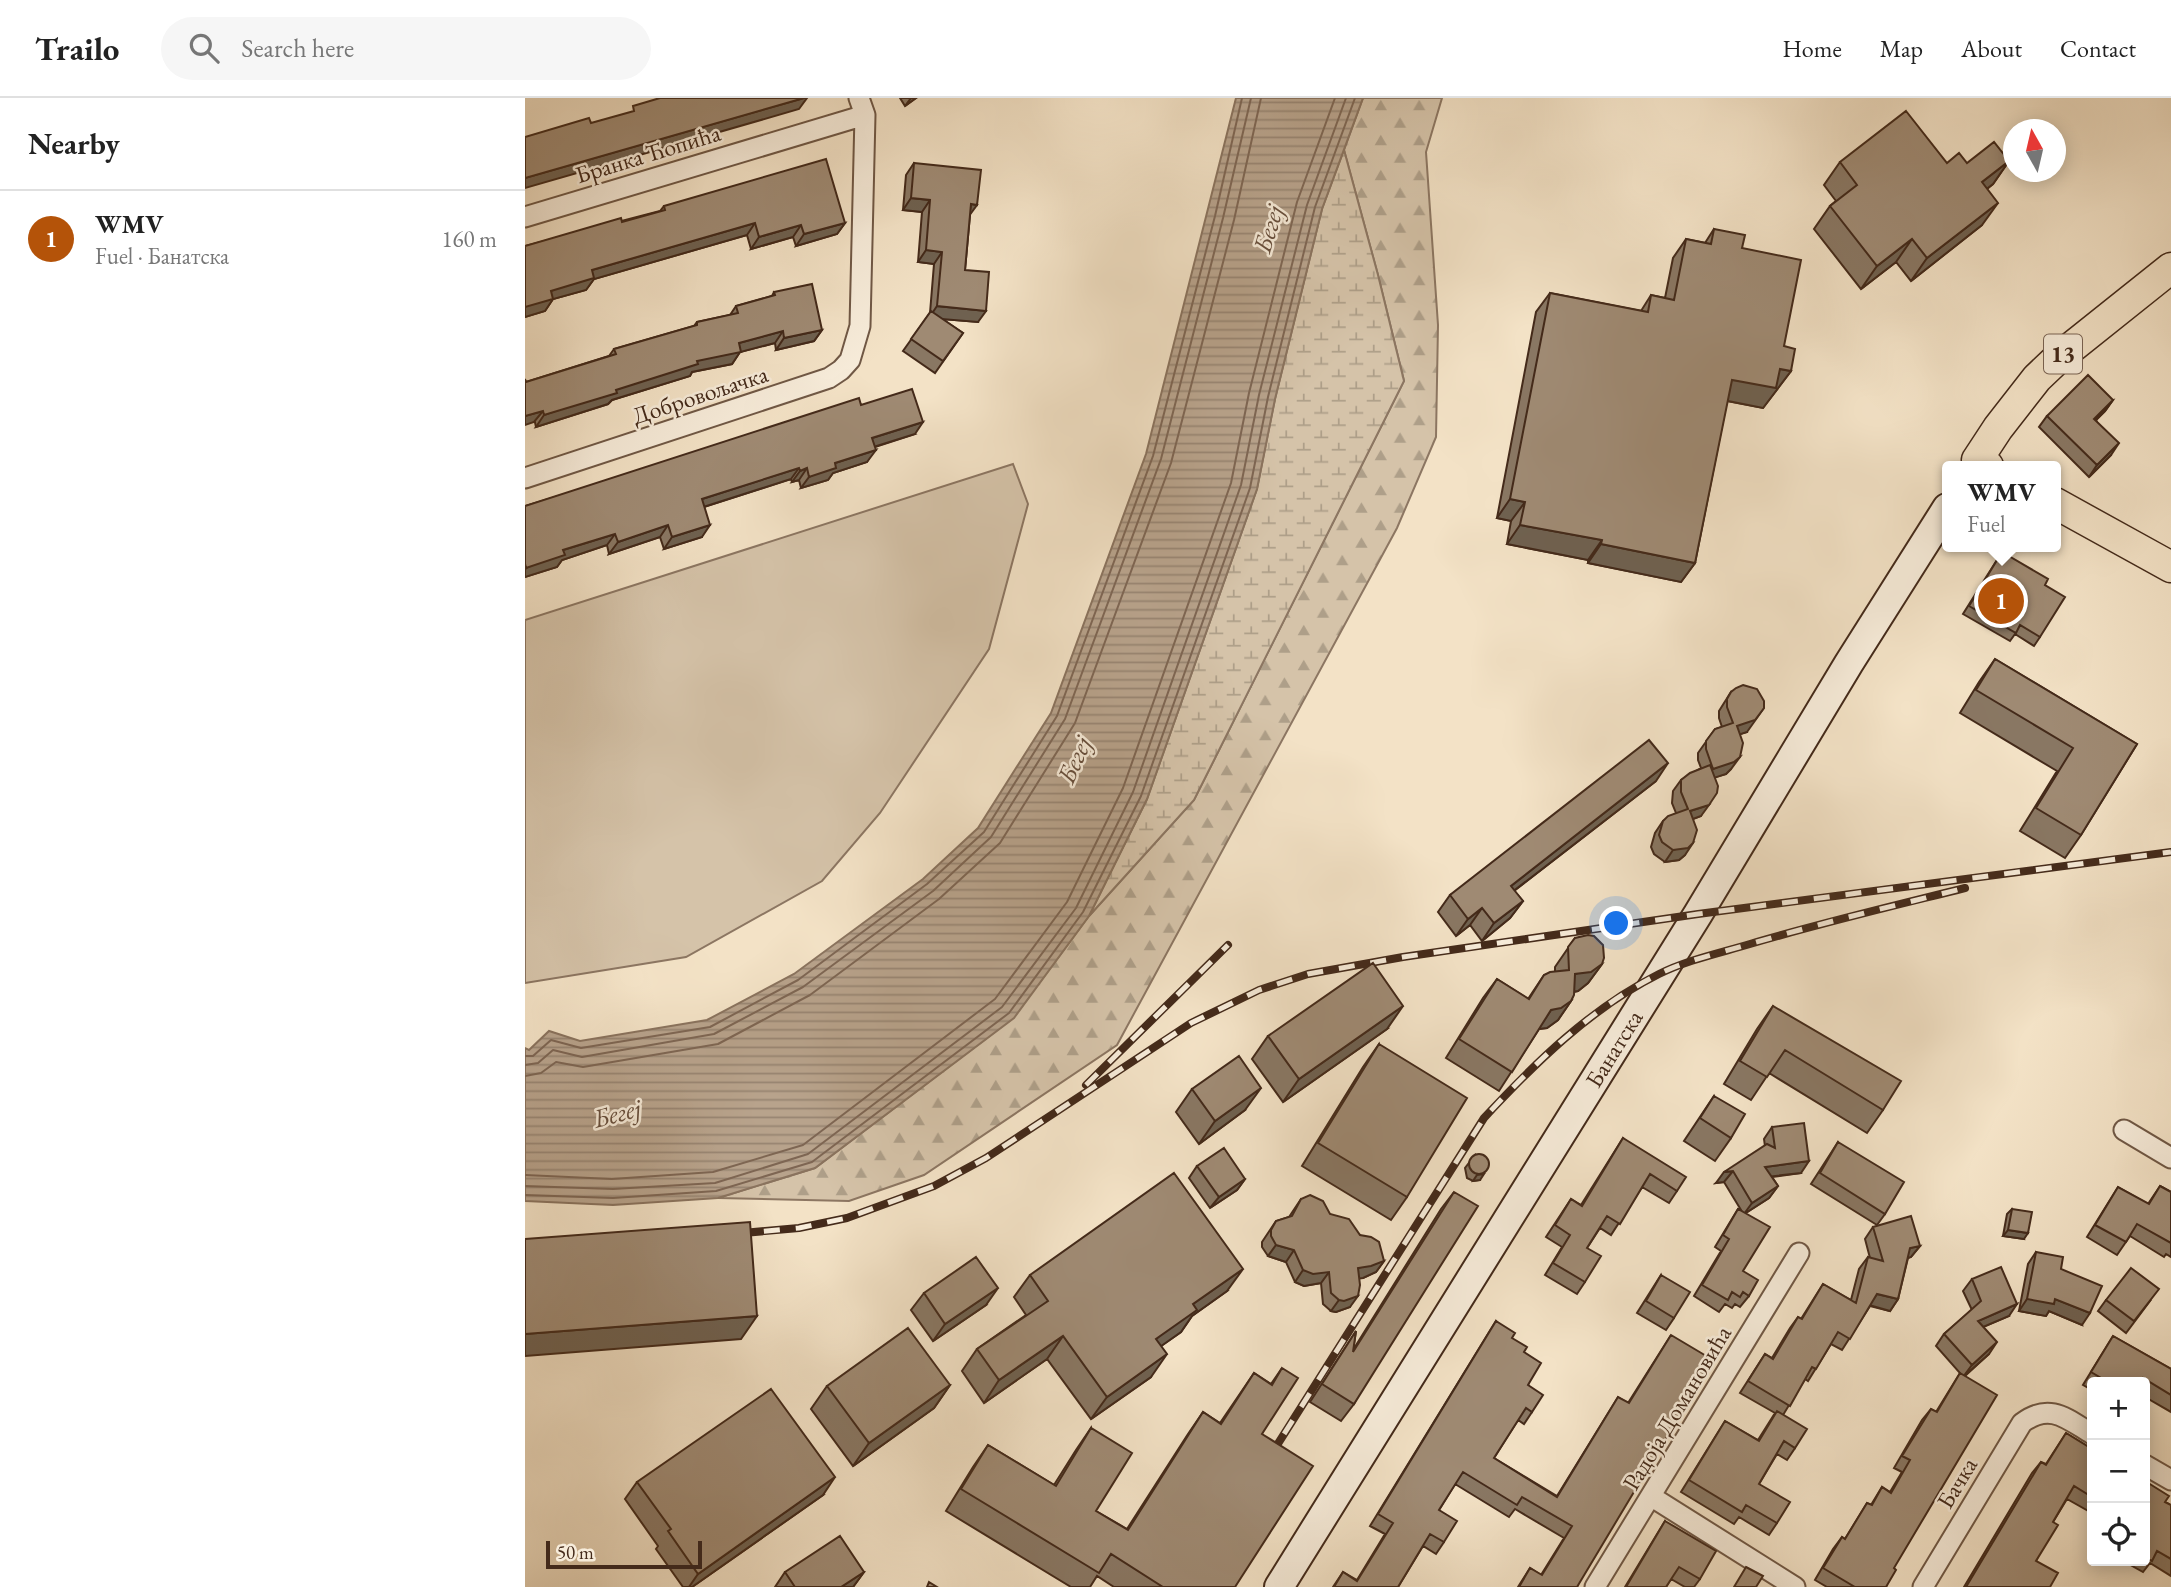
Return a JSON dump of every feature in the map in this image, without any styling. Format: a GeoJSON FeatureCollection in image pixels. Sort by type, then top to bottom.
{"type":"FeatureCollection","features":[{"type":"Feature","properties":{"kind":"main road","name":"13"},"geometry":{"type":"LineString","coordinates":[[1982,461],[1998,428],[2037,378],[2171,268]]}},
{"type":"Feature","properties":{"kind":"main road"},"geometry":{"type":"LineString","coordinates":[[2061,506],[2171,567]]}},
{"type":"Feature","properties":{"kind":"main road","name":"Банатска"},"geometry":{"type":"LineString","coordinates":[[1279,1587],[1942,517]]}},
{"type":"Feature","properties":{"kind":"street","name":"Бранка Ћопића"},"geometry":{"type":"LineString","coordinates":[[525,217],[862,106]]}},
{"type":"Feature","properties":{"kind":"street","name":"Добровољачка"},"geometry":{"type":"LineString","coordinates":[[525,478],[829,378],[841,370],[850,360],[860,326],[862,106]]}},
{"type":"Feature","properties":{"kind":"street"},"geometry":{"type":"LineString","coordinates":[[2124,1130],[2171,1158]]}},
{"type":"Feature","properties":{"kind":"street","name":"Радоја Домановића"},"geometry":{"type":"LineString","coordinates":[[1595,1587],[1799,1254]]}},
{"type":"Feature","properties":{"kind":"street","name":"Бачка"},"geometry":{"type":"LineString","coordinates":[[1923,1587],[2022,1423],[2041,1412],[2060,1415],[2087,1431]]}},
{"type":"Feature","properties":{"kind":"street"},"geometry":{"type":"LineString","coordinates":[[2150,1468],[2171,1480]]}},
{"type":"Feature","properties":{"kind":"street"},"geometry":{"type":"LineString","coordinates":[[1652,1497],[1795,1587]]}},
{"type":"Feature","properties":{"kind":"green space"},"geometry":{"type":"Polygon","coordinates":[[[1363,98],[1442,98],[1426,152],[1438,325],[1436,437],[1397,528],[1117,1045],[924,1175],[849,1201],[718,1198],[815,1168],[1013,1018],[1089,916],[1194,800],[1404,381],[1344,150],[1363,98]]]}},
{"type":"Feature","properties":{"kind":"green space"},"geometry":{"type":"Polygon","coordinates":[[[1344,150],[1404,381],[1194,800],[1089,916],[1147,799],[1257,489],[1275,399],[1322,209],[1344,150]]]}},
{"type":"Feature","properties":{"kind":"green space"},"geometry":{"type":"Polygon","coordinates":[[[1013,464],[1028,504],[989,649],[880,813],[822,881],[686,957],[525,983],[525,620],[1013,464]]]}},
{"type":"Feature","properties":{"kind":"water","name":"Бегеј"},"geometry":{"type":"Polygon","coordinates":[[[1236,98],[1363,98],[1322,209],[1275,399],[1257,489],[1147,799],[1089,916],[1014,1018],[815,1168],[718,1198],[613,1205],[525,1201],[525,1048],[529,1050],[549,1031],[580,1041],[707,1020],[794,974],[923,879],[978,828],[1051,713],[1146,454],[1236,98]]]}},
{"type":"Feature","properties":{"kind":"building"},"geometry":{"type":"Polygon","coordinates":[[[660,98],[804,98],[525,178],[525,137],[589,118],[591,123],[634,111],[633,106],[660,98]]]}},
{"type":"Feature","properties":{"kind":"building"},"geometry":{"type":"Polygon","coordinates":[[[1906,111],[1947,163],[1959,153],[1967,163],[1994,142],[2003,153],[2003,166],[1982,182],[1998,203],[1927,258],[1912,239],[1877,266],[1830,206],[1857,185],[1840,162],[1906,111]]]}},
{"type":"Feature","properties":{"kind":"building"},"geometry":{"type":"Polygon","coordinates":[[[826,159],[845,223],[804,234],[801,225],[759,237],[755,223],[592,270],[594,278],[551,291],[553,299],[525,307],[525,246],[621,218],[622,222],[665,210],[664,206],[826,159]]]}},
{"type":"Feature","properties":{"kind":"building"},"geometry":{"type":"Polygon","coordinates":[[[914,163],[981,170],[977,205],[971,204],[965,270],[989,272],[986,311],[937,306],[942,252],[926,250],[930,200],[911,198],[914,163]]]}},
{"type":"Feature","properties":{"kind":"building"},"geometry":{"type":"Polygon","coordinates":[[[1714,229],[1745,235],[1742,248],[1801,260],[1784,346],[1795,349],[1791,371],[1780,369],[1776,388],[1732,380],[1695,563],[1601,544],[1602,540],[1520,525],[1525,502],[1510,499],[1550,293],[1648,312],[1651,295],[1674,300],[1686,239],[1711,244],[1714,229]]]}},
{"type":"Feature","properties":{"kind":"building"},"geometry":{"type":"Polygon","coordinates":[[[812,284],[822,330],[784,338],[783,331],[739,343],[741,352],[697,361],[698,364],[616,390],[617,393],[544,415],[543,411],[525,416],[525,379],[526,382],[616,354],[614,349],[697,325],[697,322],[738,313],[736,306],[775,295],[774,292],[812,284]]]}},
{"type":"Feature","properties":{"kind":"building"},"geometry":{"type":"Polygon","coordinates":[[[931,311],[963,333],[943,361],[911,339],[931,311]]]}},
{"type":"Feature","properties":{"kind":"building"},"geometry":{"type":"Polygon","coordinates":[[[2088,375],[2113,400],[2094,419],[2119,443],[2097,465],[2047,416],[2088,375]]]}},
{"type":"Feature","properties":{"kind":"building"},"geometry":{"type":"Polygon","coordinates":[[[912,389],[923,422],[872,438],[876,450],[835,463],[836,468],[809,477],[807,468],[800,471],[799,468],[702,499],[710,525],[672,537],[668,525],[618,542],[615,534],[563,550],[565,555],[526,568],[525,506],[859,398],[861,405],[912,389]]]}},
{"type":"Feature","properties":{"kind":"building"},"geometry":{"type":"Polygon","coordinates":[[[2002,552],[2048,579],[2045,585],[2065,597],[2040,637],[2020,625],[2016,633],[1969,606],[2002,552]]]}},
{"type":"Feature","properties":{"kind":"building"},"geometry":{"type":"Polygon","coordinates":[[[1995,659],[2137,744],[2081,835],[2036,808],[2073,748],[1976,690],[1995,659]]]}},
{"type":"Feature","properties":{"kind":"building"},"geometry":{"type":"Polygon","coordinates":[[[1743,685],[1757,689],[1764,701],[1764,708],[1755,720],[1737,726],[1743,743],[1740,757],[1734,762],[1713,769],[1706,741],[1715,729],[1733,723],[1727,699],[1731,692],[1743,685]]]}},
{"type":"Feature","properties":{"kind":"building"},"geometry":{"type":"Polygon","coordinates":[[[1649,740],[1668,763],[1511,886],[1523,901],[1494,923],[1482,908],[1468,919],[1450,895],[1649,740]]]}},
{"type":"Feature","properties":{"kind":"building"},"geometry":{"type":"Polygon","coordinates":[[[1710,765],[1718,786],[1717,793],[1709,805],[1690,811],[1697,830],[1693,843],[1688,848],[1673,850],[1662,842],[1659,835],[1663,821],[1668,816],[1688,809],[1681,792],[1681,780],[1710,765]]]}},
{"type":"Feature","properties":{"kind":"building"},"geometry":{"type":"Polygon","coordinates":[[[1594,936],[1603,945],[1602,964],[1591,972],[1575,974],[1571,1001],[1561,1008],[1551,1010],[1512,1072],[1459,1039],[1497,979],[1529,999],[1544,975],[1569,970],[1568,947],[1575,938],[1594,936]]]}},
{"type":"Feature","properties":{"kind":"building"},"geometry":{"type":"Polygon","coordinates":[[[1373,963],[1403,1006],[1299,1079],[1268,1036],[1373,963]]]}},
{"type":"Feature","properties":{"kind":"building"},"geometry":{"type":"Polygon","coordinates":[[[1773,1006],[1901,1081],[1883,1110],[1785,1050],[1767,1077],[1740,1061],[1773,1006]]]}},
{"type":"Feature","properties":{"kind":"building"},"geometry":{"type":"Polygon","coordinates":[[[1379,1044],[1467,1098],[1407,1197],[1318,1143],[1379,1044]]]}},
{"type":"Feature","properties":{"kind":"building"},"geometry":{"type":"Polygon","coordinates":[[[1239,1056],[1261,1088],[1215,1121],[1192,1089],[1239,1056]]]}},
{"type":"Feature","properties":{"kind":"building"},"geometry":{"type":"Polygon","coordinates":[[[1714,1096],[1745,1114],[1731,1138],[1700,1118],[1714,1096]]]}},
{"type":"Feature","properties":{"kind":"building"},"geometry":{"type":"Polygon","coordinates":[[[1804,1123],[1809,1161],[1765,1167],[1778,1186],[1752,1203],[1733,1171],[1724,1172],[1767,1144],[1775,1148],[1772,1127],[1804,1123]]]}},
{"type":"Feature","properties":{"kind":"building"},"geometry":{"type":"Polygon","coordinates":[[[1623,1138],[1686,1177],[1677,1191],[1650,1174],[1620,1224],[1607,1216],[1587,1248],[1601,1256],[1585,1282],[1553,1263],[1570,1235],[1555,1225],[1571,1199],[1582,1206],[1623,1138]]]}},
{"type":"Feature","properties":{"kind":"building"},"geometry":{"type":"Polygon","coordinates":[[[1838,1142],[1904,1182],[1885,1214],[1820,1173],[1838,1142]]]}},
{"type":"Feature","properties":{"kind":"building"},"geometry":{"type":"Polygon","coordinates":[[[1224,1148],[1245,1179],[1219,1197],[1197,1166],[1224,1148]]]}},
{"type":"Feature","properties":{"kind":"building"},"geometry":{"type":"Polygon","coordinates":[[[1479,1154],[1486,1157],[1489,1164],[1486,1171],[1479,1174],[1472,1171],[1469,1164],[1472,1157],[1479,1154]]]}},
{"type":"Feature","properties":{"kind":"building"},"geometry":{"type":"Polygon","coordinates":[[[1174,1173],[1243,1269],[1193,1304],[1197,1310],[1156,1339],[1167,1354],[1107,1397],[1063,1336],[999,1380],[977,1349],[1048,1301],[1030,1275],[1174,1173]]]}},
{"type":"Feature","properties":{"kind":"building"},"geometry":{"type":"Polygon","coordinates":[[[2160,1186],[2171,1192],[2171,1243],[2137,1224],[2126,1242],[2095,1225],[2118,1187],[2149,1204],[2160,1186]]]}},
{"type":"Feature","properties":{"kind":"building"},"geometry":{"type":"Polygon","coordinates":[[[1454,1192],[1478,1206],[1354,1404],[1322,1384],[1356,1331],[1353,1352],[1454,1192]]]}},
{"type":"Feature","properties":{"kind":"building"},"geometry":{"type":"Polygon","coordinates":[[[1310,1195],[1323,1201],[1330,1214],[1349,1219],[1360,1235],[1379,1242],[1384,1261],[1358,1268],[1358,1296],[1339,1300],[1331,1293],[1329,1272],[1313,1274],[1303,1270],[1294,1250],[1276,1245],[1271,1236],[1276,1221],[1292,1216],[1301,1199],[1310,1195]]]}},
{"type":"Feature","properties":{"kind":"building"},"geometry":{"type":"Polygon","coordinates":[[[1738,1209],[1770,1227],[1743,1271],[1758,1280],[1749,1296],[1743,1292],[1740,1297],[1732,1292],[1728,1300],[1702,1285],[1729,1239],[1723,1235],[1738,1209]]]}},
{"type":"Feature","properties":{"kind":"building"},"geometry":{"type":"Polygon","coordinates":[[[2012,1209],[2032,1212],[2028,1233],[2008,1230],[2012,1209]]]}},
{"type":"Feature","properties":{"kind":"building"},"geometry":{"type":"Polygon","coordinates":[[[1911,1216],[1920,1246],[1910,1248],[1898,1299],[1877,1294],[1850,1339],[1838,1332],[1816,1369],[1812,1367],[1790,1406],[1748,1381],[1765,1354],[1773,1359],[1798,1317],[1802,1319],[1823,1284],[1856,1303],[1868,1257],[1883,1261],[1873,1227],[1911,1216]]]}},
{"type":"Feature","properties":{"kind":"building"},"geometry":{"type":"Polygon","coordinates":[[[750,1222],[757,1316],[525,1334],[525,1239],[750,1222]]]}},
{"type":"Feature","properties":{"kind":"building"},"geometry":{"type":"Polygon","coordinates":[[[2036,1252],[2063,1257],[2061,1269],[2102,1286],[2090,1313],[2055,1299],[2054,1304],[2027,1299],[2036,1252]]]}},
{"type":"Feature","properties":{"kind":"building"},"geometry":{"type":"Polygon","coordinates":[[[976,1257],[998,1288],[945,1324],[924,1293],[976,1257]]]}},
{"type":"Feature","properties":{"kind":"building"},"geometry":{"type":"Polygon","coordinates":[[[2001,1267],[2017,1304],[1978,1321],[1997,1342],[1972,1365],[1944,1334],[1981,1301],[1972,1279],[2001,1267]]]}},
{"type":"Feature","properties":{"kind":"building"},"geometry":{"type":"Polygon","coordinates":[[[2131,1268],[2159,1289],[2134,1321],[2106,1300],[2131,1268]]]}},
{"type":"Feature","properties":{"kind":"building"},"geometry":{"type":"Polygon","coordinates":[[[1661,1275],[1690,1292],[1674,1318],[1646,1301],[1661,1275]]]}},
{"type":"Feature","properties":{"kind":"building"},"geometry":{"type":"Polygon","coordinates":[[[1496,1321],[1515,1333],[1512,1338],[1527,1347],[1524,1352],[1541,1363],[1528,1385],[1543,1395],[1532,1412],[1526,1408],[1494,1458],[1557,1497],[1618,1397],[1629,1403],[1671,1335],[1713,1360],[1577,1587],[1519,1587],[1530,1568],[1542,1575],[1572,1526],[1522,1497],[1517,1505],[1463,1472],[1439,1510],[1457,1521],[1444,1542],[1430,1534],[1398,1587],[1334,1587],[1343,1572],[1357,1581],[1393,1523],[1378,1514],[1496,1321]]]}},
{"type":"Feature","properties":{"kind":"building"},"geometry":{"type":"Polygon","coordinates":[[[908,1328],[950,1385],[869,1443],[827,1386],[908,1328]]]}},
{"type":"Feature","properties":{"kind":"building"},"geometry":{"type":"Polygon","coordinates":[[[2113,1336],[2171,1369],[2171,1395],[2150,1382],[2150,1377],[2100,1377],[2091,1372],[2113,1336]]]}},
{"type":"Feature","properties":{"kind":"building"},"geometry":{"type":"Polygon","coordinates":[[[1282,1368],[1298,1378],[1262,1434],[1313,1466],[1235,1587],[1163,1587],[1111,1554],[1099,1573],[961,1489],[988,1445],[1056,1486],[1091,1428],[1132,1453],[1096,1511],[1128,1530],[1203,1412],[1221,1424],[1254,1373],[1272,1385],[1282,1368]]]}},
{"type":"Feature","properties":{"kind":"building"},"geometry":{"type":"Polygon","coordinates":[[[1960,1373],[1997,1395],[1894,1568],[1896,1570],[1886,1587],[1855,1587],[1823,1568],[1867,1503],[1872,1505],[1882,1487],[1891,1493],[1910,1460],[1902,1456],[1931,1409],[1937,1412],[1960,1373]]]}},
{"type":"Feature","properties":{"kind":"building"},"geometry":{"type":"Polygon","coordinates":[[[771,1389],[835,1477],[698,1574],[668,1531],[671,1529],[637,1482],[771,1389]]]}},
{"type":"Feature","properties":{"kind":"building"},"geometry":{"type":"Polygon","coordinates":[[[1777,1411],[1807,1429],[1795,1448],[1784,1441],[1759,1484],[1790,1502],[1777,1523],[1746,1505],[1742,1512],[1689,1480],[1725,1421],[1759,1441],[1777,1411]]]}},
{"type":"Feature","properties":{"kind":"building"},"geometry":{"type":"Polygon","coordinates":[[[2066,1433],[2087,1446],[2087,1494],[2074,1486],[2053,1522],[2058,1525],[2036,1561],[2058,1573],[2050,1587],[1966,1587],[2041,1462],[2046,1465],[2066,1433]]]}},
{"type":"Feature","properties":{"kind":"building"},"geometry":{"type":"Polygon","coordinates":[[[2150,1484],[2169,1496],[2165,1502],[2171,1505],[2171,1559],[2157,1551],[2152,1561],[2150,1484]]]}},
{"type":"Feature","properties":{"kind":"building"},"geometry":{"type":"Polygon","coordinates":[[[1665,1521],[1716,1551],[1700,1579],[1679,1567],[1666,1587],[1626,1587],[1665,1521]]]}},
{"type":"Feature","properties":{"kind":"building"},"geometry":{"type":"Polygon","coordinates":[[[840,1536],[864,1572],[841,1587],[795,1587],[785,1572],[840,1536]]]}},
{"type":"Feature","properties":{"kind":"building"},"geometry":{"type":"Polygon","coordinates":[[[1746,1567],[1763,1576],[1756,1587],[1734,1587],[1746,1567]]]}},
{"type":"Feature","properties":{"kind":"railway"},"geometry":{"type":"LineString","coordinates":[[732,1234],[799,1228],[847,1218],[934,1186],[986,1158],[1191,1023],[1259,990],[1308,974],[1403,957],[1698,914],[2171,852]]}},
{"type":"Feature","properties":{"kind":"railway"},"geometry":{"type":"LineString","coordinates":[[1267,1461],[1484,1118],[1565,1038],[1610,1003],[1659,974],[1681,965],[1803,929],[1965,888]]}},
{"type":"Feature","properties":{"kind":"railway"},"geometry":{"type":"LineString","coordinates":[[1086,1085],[1228,945]]}},
{"type":"Feature","properties":{"kind":"place","name":"WMV"},"geometry":{"type":"Point","coordinates":[2001,601]}}]}
